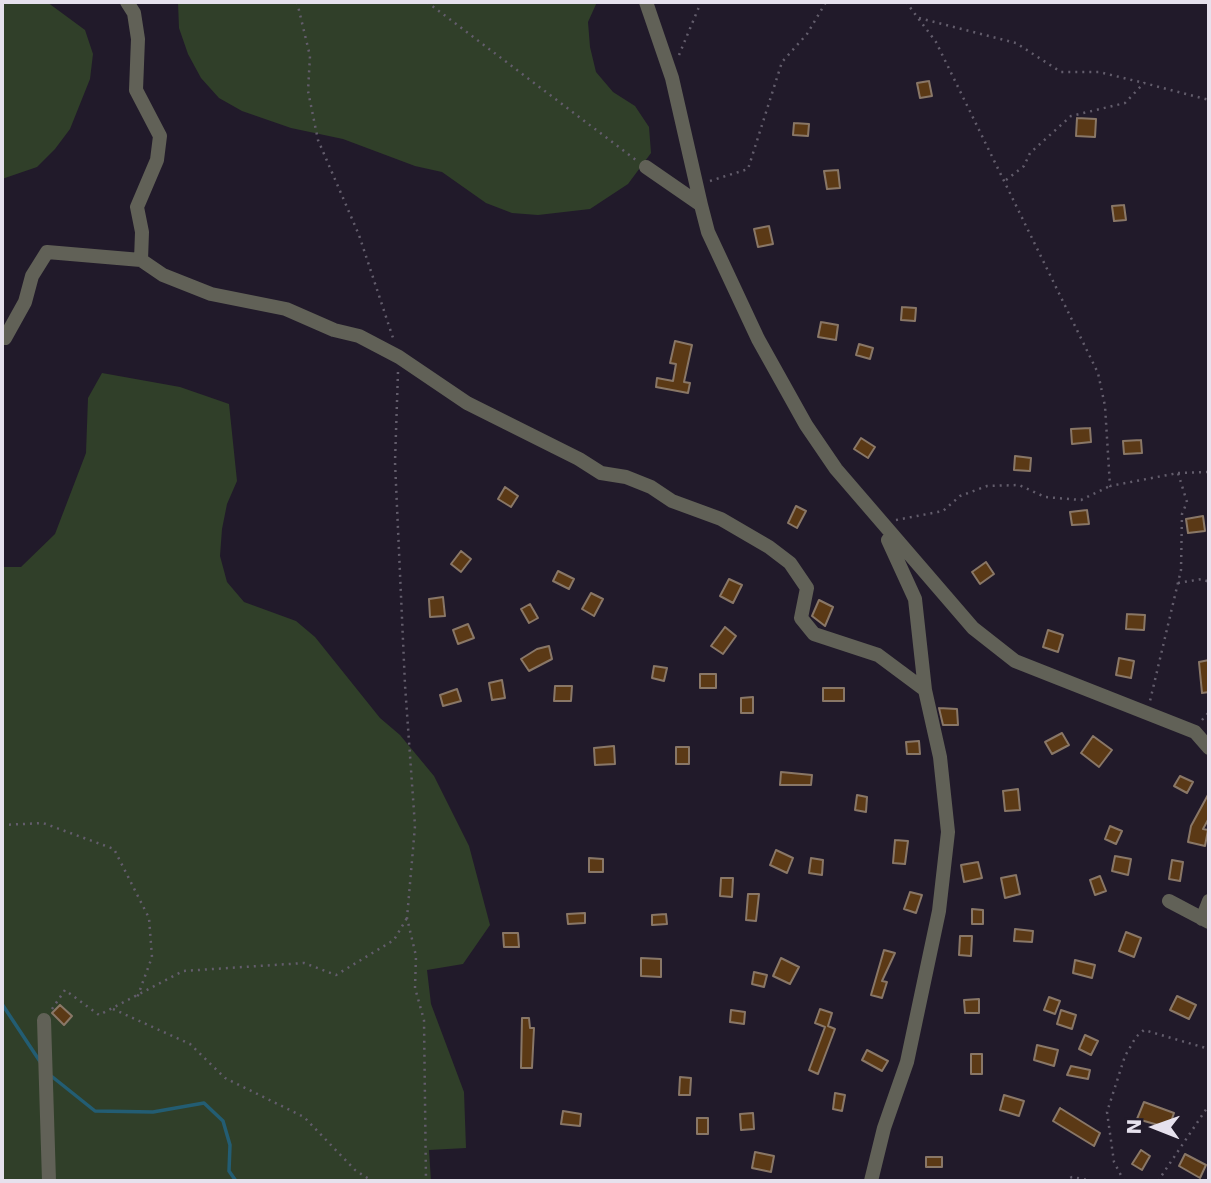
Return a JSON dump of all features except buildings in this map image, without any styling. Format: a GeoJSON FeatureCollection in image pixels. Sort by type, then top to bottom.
{"type":"FeatureCollection","features":[{"type":"Feature","properties":{"kind":"street"},"geometry":{"type":"LineString","coordinates":[[127,2],[134,13],[138,39],[136,90],[160,136],[157,160],[137,207],[142,232],[141,260]]}},
{"type":"Feature","properties":{"kind":"street"},"geometry":{"type":"LineString","coordinates":[[646,2],[672,78],[708,233],[782,387],[836,469],[974,628],[1015,662],[1195,732],[1209,748]]}},
{"type":"Feature","properties":{"kind":"street"},"geometry":{"type":"LineString","coordinates":[[646,167],[701,205]]}},
{"type":"Feature","properties":{"kind":"street"},"geometry":{"type":"LineString","coordinates":[[2,338],[5,338],[25,302],[32,276],[47,251],[141,260],[163,275],[211,294],[286,309],[334,330],[359,336],[399,357],[467,403],[579,458],[601,473],[626,477],[651,487],[672,501],[721,519],[769,547],[790,564],[807,588],[801,618],[814,634],[878,654],[925,690]]}},
{"type":"Feature","properties":{"kind":"street"},"geometry":{"type":"LineString","coordinates":[[871,1181],[884,1128],[907,1062],[939,911],[948,832],[940,757],[925,690],[915,598],[881,522]]}},
{"type":"Feature","properties":{"kind":"street"},"geometry":{"type":"LineString","coordinates":[[1169,901],[1206,920],[1209,901]]}},
{"type":"Feature","properties":{"kind":"street"},"geometry":{"type":"LineString","coordinates":[[44,1020],[49,1181]]}},
{"type":"Feature","properties":{"kind":"path"},"geometry":{"type":"LineString","coordinates":[[297,2],[310,56],[308,91],[318,140],[359,235],[399,357],[396,463],[405,685],[415,826],[407,918],[416,956],[415,988],[424,1020],[426,1181]]}},
{"type":"Feature","properties":{"kind":"path"},"geometry":{"type":"LineString","coordinates":[[427,2],[646,167]]}},
{"type":"Feature","properties":{"kind":"path"},"geometry":{"type":"LineString","coordinates":[[672,78],[687,29],[701,2]]}},
{"type":"Feature","properties":{"kind":"path"},"geometry":{"type":"LineString","coordinates":[[695,185],[748,169],[782,62],[807,34],[826,2]]}},
{"type":"Feature","properties":{"kind":"path"},"geometry":{"type":"LineString","coordinates":[[906,2],[936,42],[1006,180],[1098,373],[1105,406],[1110,486]]}},
{"type":"Feature","properties":{"kind":"path"},"geometry":{"type":"LineString","coordinates":[[918,17],[1016,43],[1061,72],[1099,72],[1209,100]]}},
{"type":"Feature","properties":{"kind":"path"},"geometry":{"type":"LineString","coordinates":[[1006,180],[1024,166],[1030,153],[1071,116],[1125,103],[1144,83]]}},
{"type":"Feature","properties":{"kind":"path"},"geometry":{"type":"LineString","coordinates":[[881,522],[943,511],[960,496],[987,486],[1019,485],[1045,497],[1081,500],[1110,486],[1178,473],[1209,472]]}},
{"type":"Feature","properties":{"kind":"path"},"geometry":{"type":"LineString","coordinates":[[1147,712],[1181,570],[1182,514],[1187,502],[1178,473]]}},
{"type":"Feature","properties":{"kind":"path"},"geometry":{"type":"LineString","coordinates":[[1178,583],[1202,579],[1209,582]]}},
{"type":"Feature","properties":{"kind":"path"},"geometry":{"type":"LineString","coordinates":[[2,824],[43,823],[114,849],[149,918],[152,957],[137,998]]}},
{"type":"Feature","properties":{"kind":"path"},"geometry":{"type":"LineString","coordinates":[[44,1020],[65,990],[99,1016],[183,971],[304,963],[336,975],[394,940],[407,918]]}},
{"type":"Feature","properties":{"kind":"path"},"geometry":{"type":"LineString","coordinates":[[113,1009],[190,1044],[225,1078],[304,1118],[355,1170],[372,1181]]}},
{"type":"Feature","properties":{"kind":"path"},"geometry":{"type":"LineString","coordinates":[[1124,1181],[1114,1162],[1107,1112],[1125,1056],[1136,1037],[1144,1030],[1209,1049]]}},
{"type":"Feature","properties":{"kind":"path"},"geometry":{"type":"LineString","coordinates":[[1158,1181],[1209,1105]]}},
{"type":"Feature","properties":{"kind":"path"},"geometry":{"type":"LineString","coordinates":[[1064,1181],[1072,1178],[1094,1181]]}},
{"type":"Feature","properties":{"kind":"green space"},"geometry":{"type":"Polygon","coordinates":[[[2,2],[47,2],[85,30],[93,54],[90,79],[70,129],[37,167],[2,179],[2,2]]]}},
{"type":"Feature","properties":{"kind":"green space"},"geometry":{"type":"Polygon","coordinates":[[[178,2],[597,2],[588,22],[596,72],[613,92],[635,106],[649,127],[651,153],[628,184],[590,209],[538,215],[512,213],[486,203],[442,172],[415,166],[343,139],[291,128],[242,111],[219,98],[201,78],[188,54],[179,28],[178,2]]]}},
{"type":"Feature","properties":{"kind":"green space"},"geometry":{"type":"Polygon","coordinates":[[[102,373],[180,387],[229,404],[237,481],[227,504],[222,529],[220,556],[227,582],[244,602],[296,621],[315,637],[380,718],[400,735],[434,776],[469,846],[490,925],[463,964],[427,970],[431,1004],[464,1092],[466,1148],[429,1150],[431,1181],[2,1181],[2,567],[21,567],[55,534],[86,453],[88,398],[102,373]]]}},
{"type":"Feature","properties":{"kind":"waterway"},"geometry":{"type":"LineString","coordinates":[[2,1004],[41,1063]]}},
{"type":"Feature","properties":{"kind":"waterway"},"geometry":{"type":"LineString","coordinates":[[50,1075],[95,1111],[153,1112],[204,1103],[223,1121],[230,1145],[229,1171],[236,1181]]}}]}
